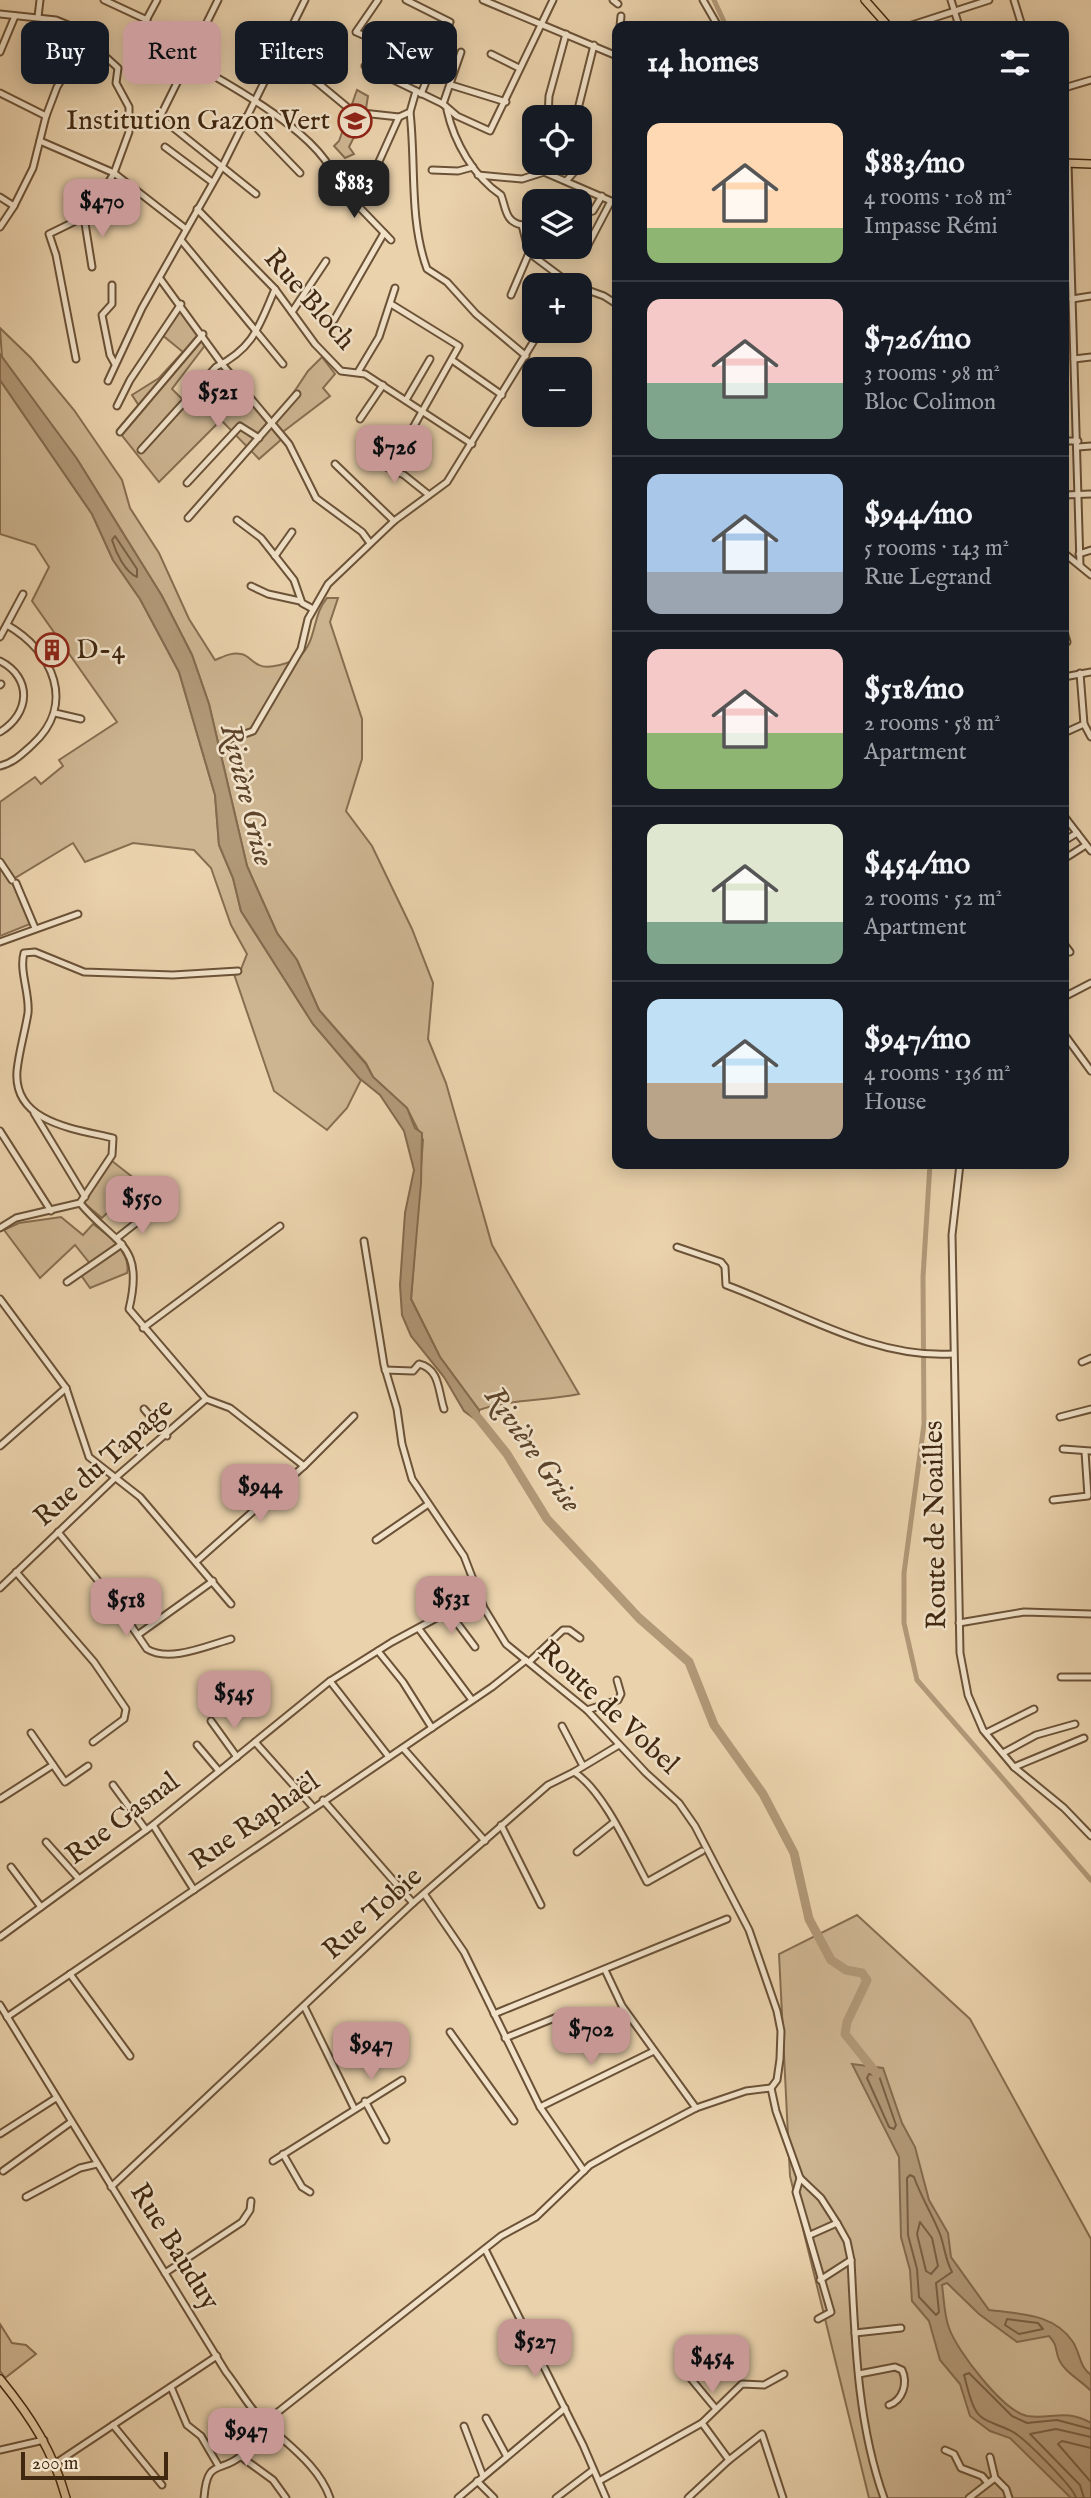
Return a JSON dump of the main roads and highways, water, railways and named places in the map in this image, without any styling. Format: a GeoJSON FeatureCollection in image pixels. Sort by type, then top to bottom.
{"type":"FeatureCollection","features":[{"type":"Feature","properties":{"kind":"main road"},"geometry":{"type":"LineString","coordinates":[[865,0],[884,21]]}},
{"type":"Feature","properties":{"kind":"main road"},"geometry":{"type":"LineString","coordinates":[[1069,163],[1091,164]]}},
{"type":"Feature","properties":{"kind":"main road"},"geometry":{"type":"LineString","coordinates":[[0,2379],[44,2440],[56,2463],[66,2498]]}},
{"type":"Feature","properties":{"kind":"water"},"geometry":{"type":"Polygon","coordinates":[[[0,354],[77,459],[162,596],[192,655],[209,704],[247,866],[277,933],[297,960],[319,1010],[366,1064],[373,1077],[407,1108],[415,1128],[422,1133],[421,1183],[411,1299],[440,1357],[479,1410],[479,1422],[464,1411],[444,1377],[411,1336],[402,1315],[400,1285],[405,1213],[414,1170],[404,1131],[380,1095],[359,1078],[313,1024],[241,911],[233,878],[219,845],[215,795],[179,672],[140,599],[113,560],[92,514],[0,380],[0,354]]]}},
{"type":"Feature","properties":{"kind":"water"},"geometry":{"type":"Polygon","coordinates":[[[852,2064],[883,2068],[902,2123],[915,2147],[929,2200],[948,2233],[951,2257],[989,2310],[1024,2314],[1046,2320],[1065,2332],[1073,2342],[1082,2364],[1091,2375],[1091,2391],[1060,2362],[1055,2344],[1049,2336],[1017,2342],[979,2314],[947,2283],[942,2285],[949,2328],[961,2351],[994,2392],[1017,2412],[1027,2416],[1066,2415],[1091,2423],[1091,2498],[1071,2498],[1010,2438],[990,2431],[970,2416],[960,2384],[940,2360],[929,2321],[912,2301],[910,2270],[901,2237],[899,2157],[852,2064]]]}},
{"type":"Feature","properties":{"kind":"waterway"},"geometry":{"type":"LineString","coordinates":[[714,0],[724,21]]}},
{"type":"Feature","properties":{"kind":"waterway"},"geometry":{"type":"LineString","coordinates":[[930,1169],[923,1277],[924,1424],[904,1573],[904,1623],[917,1680],[1091,1880]]}},
{"type":"Feature","properties":{"kind":"waterway","name":"Rivière Grise"},"geometry":{"type":"LineString","coordinates":[[471,1409],[507,1454],[547,1519],[639,1618],[689,1662],[714,1725],[763,1794],[794,1853],[809,1919],[831,1960],[846,1970],[862,1973],[867,1980],[847,2022],[845,2034],[877,2074]]}},
{"type":"Feature","properties":{"kind":"place","name":"Institution Gazon Vert"},"geometry":{"type":"Point","coordinates":[355,121]}},
{"type":"Feature","properties":{"kind":"place","name":"D-4"},"geometry":{"type":"Point","coordinates":[52,650]}}]}
